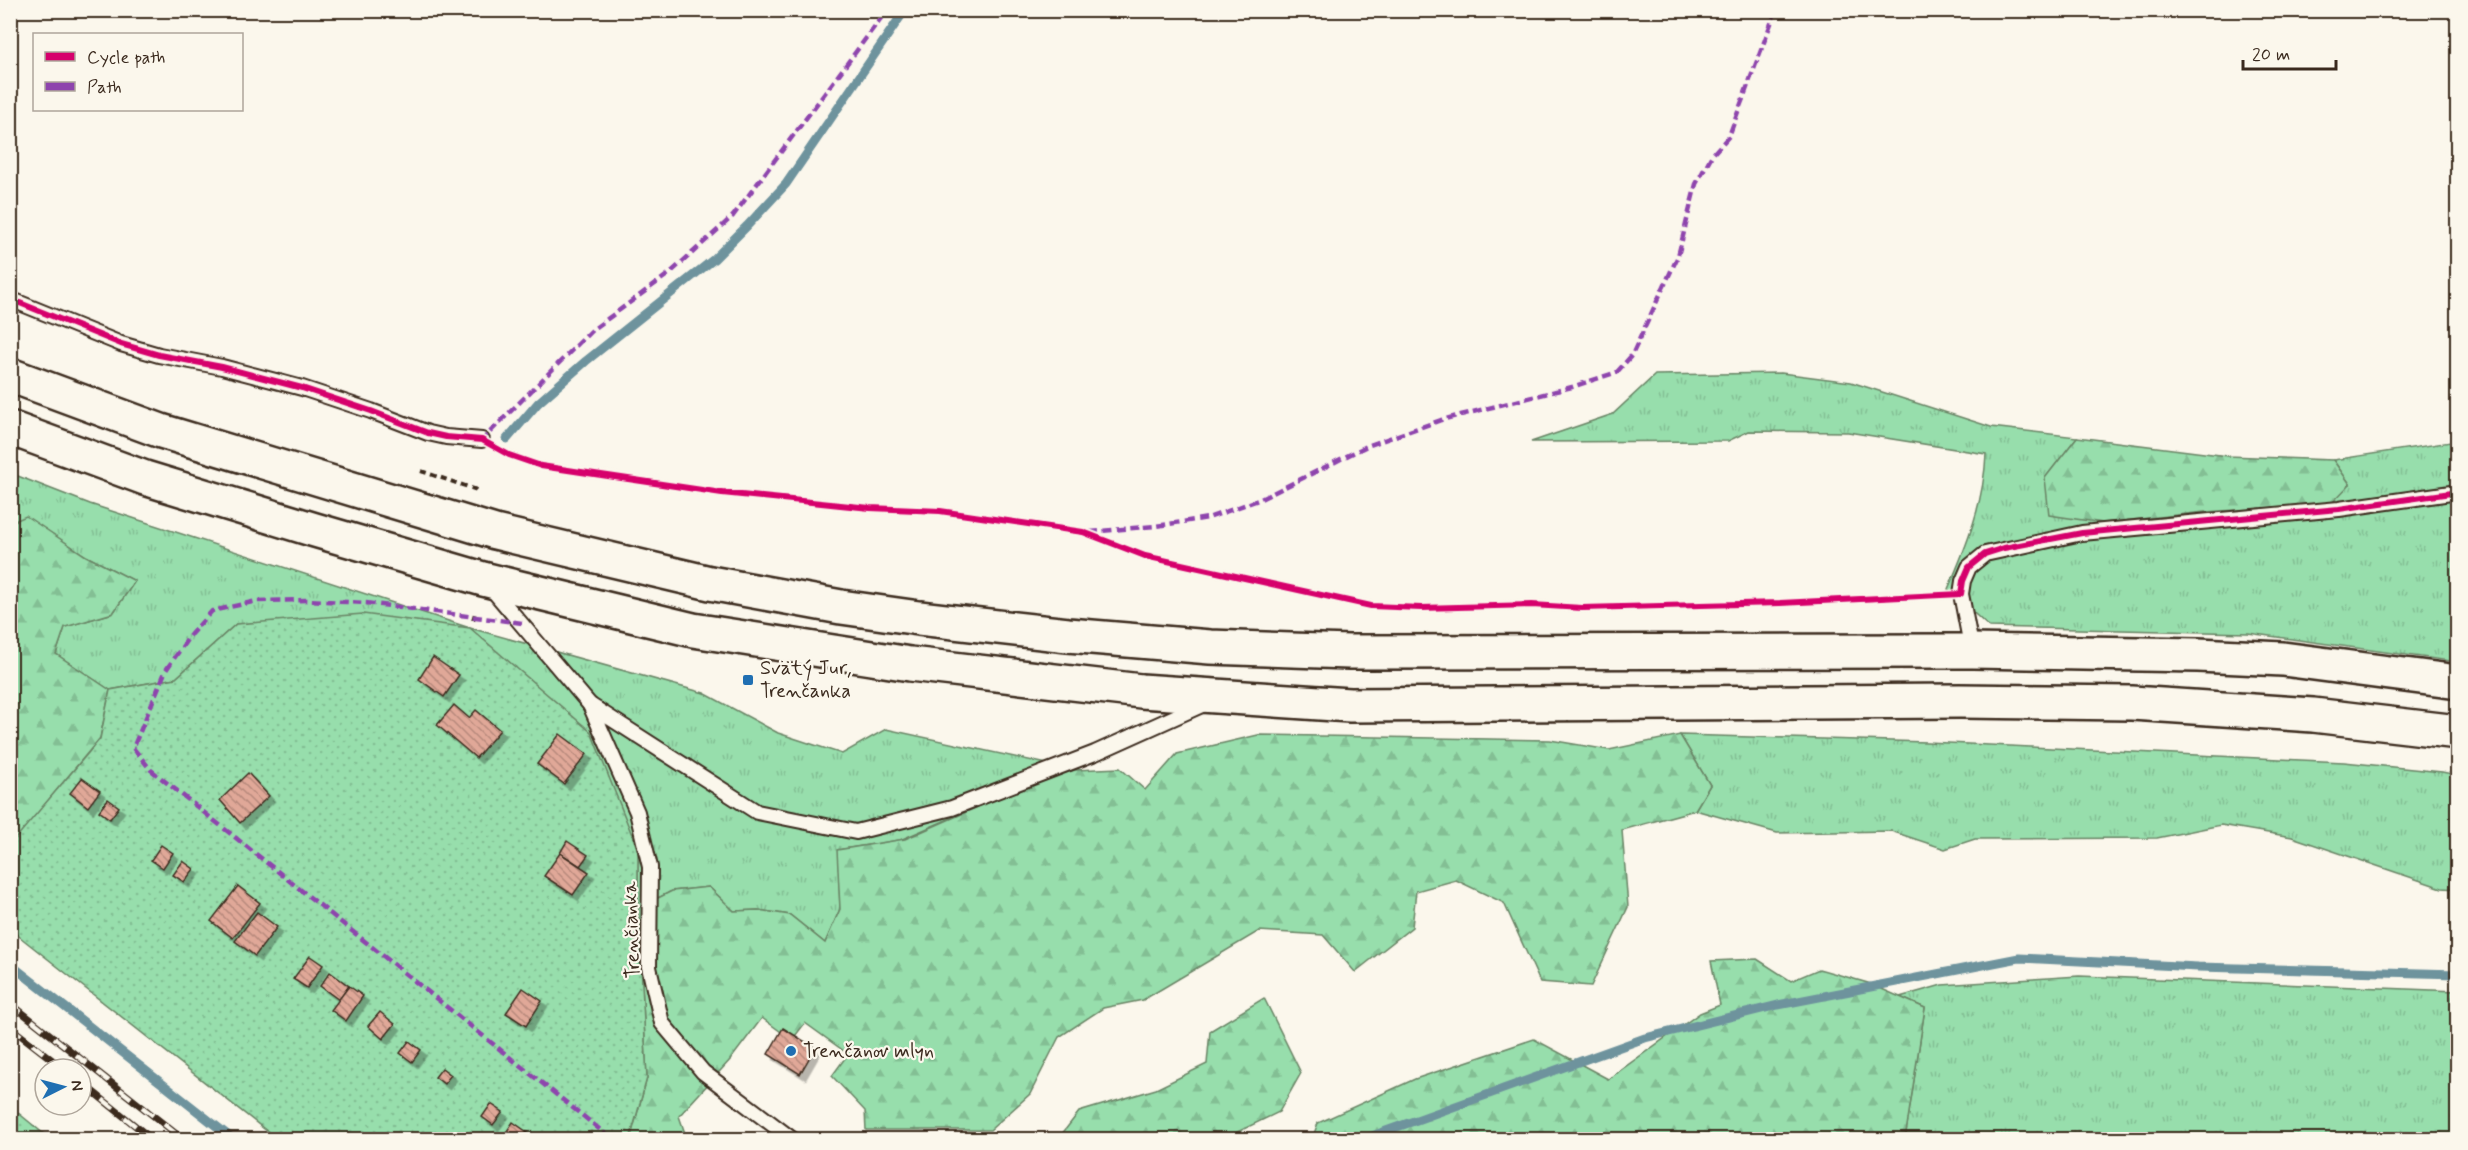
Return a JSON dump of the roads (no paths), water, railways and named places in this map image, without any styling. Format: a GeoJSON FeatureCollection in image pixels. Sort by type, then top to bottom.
{"type":"FeatureCollection","features":[{"type":"Feature","properties":{"kind":"main road"},"geometry":{"type":"LineString","coordinates":[[10,375],[161,431],[495,532],[710,583],[841,607],[919,618],[1068,635],[1210,647],[1349,652],[1972,651],[2198,655],[2283,660],[2457,681]]}},
{"type":"Feature","properties":{"kind":"main road"},"geometry":{"type":"LineString","coordinates":[[10,428],[145,478],[483,579],[693,630],[833,654],[1058,681],[1220,697],[1373,705],[1948,701],[2132,703],[2301,714],[2457,732]]}},
{"type":"Feature","properties":{"kind":"lane"},"geometry":{"type":"LineString","coordinates":[[10,299],[121,344],[302,388],[428,433],[482,440]]}},
{"type":"Feature","properties":{"kind":"lane"},"geometry":{"type":"LineString","coordinates":[[1972,651],[1961,594],[1963,581],[1970,567],[1985,554],[2082,533],[2339,509],[2457,492]]}},
{"type":"Feature","properties":{"kind":"lane"},"geometry":{"type":"LineString","coordinates":[[483,579],[590,705],[757,812],[856,832],[952,808],[1095,753],[1220,697]]}},
{"type":"Feature","properties":{"kind":"lane","name":"Trenčianka"},"geometry":{"type":"LineString","coordinates":[[590,705],[637,812],[650,867],[649,967],[662,1023],[703,1072],[793,1140]]}},
{"type":"Feature","properties":{"kind":"waterway"},"geometry":{"type":"LineString","coordinates":[[507,439],[538,403],[586,361],[714,259],[786,184],[905,10]]}},
{"type":"Feature","properties":{"kind":"waterway"},"geometry":{"type":"LineString","coordinates":[[1361,1140],[1645,1038],[1778,1005],[2019,958],[2198,967],[2458,974]]}},
{"type":"Feature","properties":{"kind":"waterway"},"geometry":{"type":"LineString","coordinates":[[10,964],[234,1140]]}},
{"type":"Feature","properties":{"kind":"railway"},"geometry":{"type":"LineString","coordinates":[[10,1003],[184,1140]]}},
{"type":"Feature","properties":{"kind":"railway"},"geometry":{"type":"LineString","coordinates":[[10,1027],[49,1057]]}},
{"type":"Feature","properties":{"kind":"railway"},"geometry":{"type":"LineString","coordinates":[[93,1092],[153,1140]]}},
{"type":"Feature","properties":{"kind":"place","name":"Svätý Jur, Trenčanka"},"geometry":{"type":"Point","coordinates":[748,680]}},
{"type":"Feature","properties":{"kind":"place","name":"Trenčanov mlyn"},"geometry":{"type":"Point","coordinates":[791,1051]}}]}
